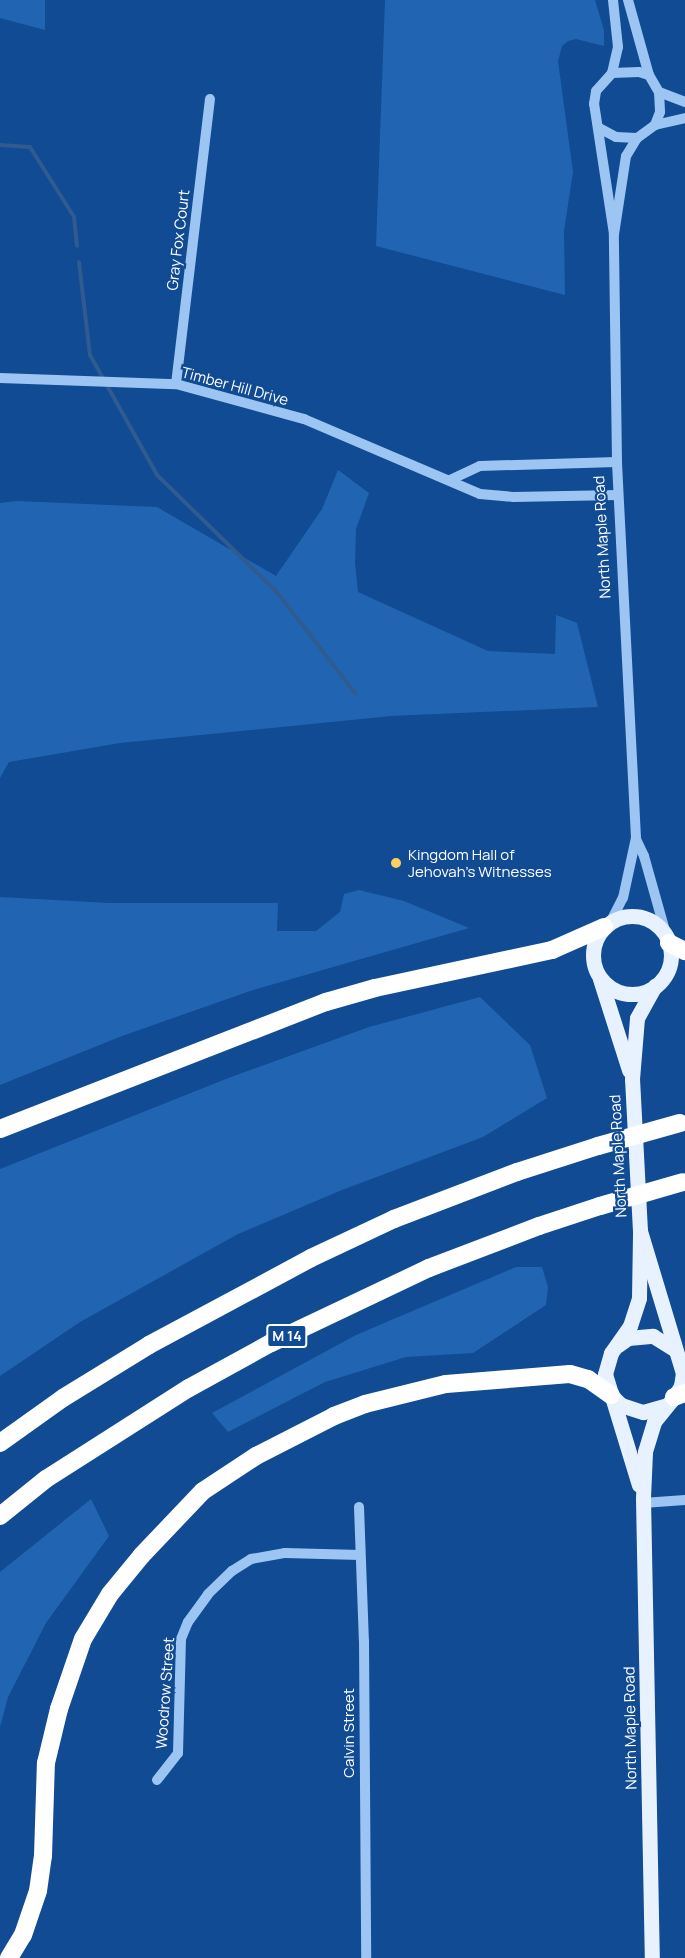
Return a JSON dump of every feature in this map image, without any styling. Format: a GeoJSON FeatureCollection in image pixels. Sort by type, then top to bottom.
{"type":"FeatureCollection","features":[{"type":"Feature","properties":{"kind":"highway"},"geometry":{"type":"LineString","coordinates":[[0,1129],[326,1002],[375,988],[552,950],[607,925]]}},
{"type":"Feature","properties":{"kind":"highway"},"geometry":{"type":"LineString","coordinates":[[0,1443],[63,1398],[149,1345],[311,1258],[406,1215],[598,1146],[683,1122]]}},
{"type":"Feature","properties":{"kind":"highway","name":"M 14"},"geometry":{"type":"LineString","coordinates":[[0,1516],[65,1467],[189,1388],[271,1344],[429,1268],[529,1229],[684,1181]]}},
{"type":"Feature","properties":{"kind":"highway"},"geometry":{"type":"LineString","coordinates":[[9,1958],[22,1935],[38,1891],[43,1856],[46,1763],[59,1709],[83,1639],[110,1594],[142,1555],[203,1491],[256,1456],[334,1416],[364,1404],[446,1384],[570,1374],[588,1379],[612,1396]]}},
{"type":"Feature","properties":{"kind":"main road"},"geometry":{"type":"LineString","coordinates":[[631,916],[652,922],[674,944],[669,967],[655,986],[644,992],[625,993],[607,986],[598,976],[593,964],[596,938],[607,925],[631,916]]}},
{"type":"Feature","properties":{"kind":"main road","name":"North Maple Road"},"geometry":{"type":"LineString","coordinates":[[598,976],[632,1079]]}},
{"type":"Feature","properties":{"kind":"main road","name":"North Maple Road"},"geometry":{"type":"LineString","coordinates":[[643,1501],[605,1374],[606,1363],[630,1326],[639,1298],[640,1231],[632,1079],[637,1018],[655,986]]}},
{"type":"Feature","properties":{"kind":"main road","name":"North Maple Road"},"geometry":{"type":"LineString","coordinates":[[640,1231],[682,1373],[681,1386],[675,1399],[654,1422],[645,1444],[643,1501],[652,1958]]}},
{"type":"Feature","properties":{"kind":"main road"},"geometry":{"type":"LineString","coordinates":[[618,1345],[634,1336],[653,1336],[674,1349]]}},
{"type":"Feature","properties":{"kind":"main road"},"geometry":{"type":"LineString","coordinates":[[612,1396],[632,1410],[654,1411],[675,1399]]}},
{"type":"Feature","properties":{"kind":"street"},"geometry":{"type":"LineString","coordinates":[[613,0],[618,30],[612,73],[596,91],[594,104],[599,128],[616,137],[638,138],[655,125],[685,118]]}},
{"type":"Feature","properties":{"kind":"street"},"geometry":{"type":"LineString","coordinates":[[628,0],[649,75],[659,92],[660,112],[655,125]]}},
{"type":"Feature","properties":{"kind":"street"},"geometry":{"type":"LineString","coordinates":[[612,73],[624,71],[649,75]]}},
{"type":"Feature","properties":{"kind":"street"},"geometry":{"type":"LineString","coordinates":[[659,92],[685,102]]}},
{"type":"Feature","properties":{"kind":"street","name":"Gray Fox Court"},"geometry":{"type":"LineString","coordinates":[[176,384],[210,99]]}},
{"type":"Feature","properties":{"kind":"street","name":"North Maple Road"},"geometry":{"type":"LineString","coordinates":[[599,128],[614,234],[618,495],[636,838],[623,898],[607,925]]}},
{"type":"Feature","properties":{"kind":"street","name":"North Maple Road"},"geometry":{"type":"LineString","coordinates":[[614,234],[626,156],[638,138]]}},
{"type":"Feature","properties":{"kind":"street","name":"Timber Hill Drive"},"geometry":{"type":"LineString","coordinates":[[0,378],[176,384],[304,419],[480,494],[513,497],[618,495]]}},
{"type":"Feature","properties":{"kind":"street"},"geometry":{"type":"LineString","coordinates":[[450,480],[480,466],[617,462]]}},
{"type":"Feature","properties":{"kind":"street","name":"North Maple Road"},"geometry":{"type":"LineString","coordinates":[[636,838],[674,944]]}},
{"type":"Feature","properties":{"kind":"street"},"geometry":{"type":"LineString","coordinates":[[643,1501],[685,1500]]}},
{"type":"Feature","properties":{"kind":"street","name":"Calvin Street"},"geometry":{"type":"LineString","coordinates":[[359,1508],[364,1641],[366,1958]]}},
{"type":"Feature","properties":{"kind":"street","name":"Woodrow Street"},"geometry":{"type":"LineString","coordinates":[[157,1780],[178,1753],[181,1639],[188,1622],[208,1594],[232,1571],[251,1558],[285,1553],[360,1555]]}},
{"type":"Feature","properties":{"kind":"shaded area"},"geometry":{"type":"Polygon","coordinates":[[[0,0],[45,0],[45,30],[0,18],[0,0]]]}},
{"type":"Feature","properties":{"kind":"shaded area"},"geometry":{"type":"Polygon","coordinates":[[[385,0],[595,0],[604,30],[604,46],[576,39],[568,41],[562,46],[558,61],[573,172],[564,231],[565,295],[376,246],[385,0]]]}},
{"type":"Feature","properties":{"kind":"shaded area"},"geometry":{"type":"Polygon","coordinates":[[[338,470],[369,493],[356,529],[355,563],[358,592],[488,651],[555,654],[556,615],[577,623],[598,707],[391,716],[120,743],[9,762],[0,778],[0,503],[17,501],[157,507],[276,576],[322,509],[338,470]]]}},
{"type":"Feature","properties":{"kind":"shaded area"},"geometry":{"type":"Polygon","coordinates":[[[359,890],[404,901],[469,928],[253,990],[122,1036],[0,1085],[0,897],[109,903],[278,903],[277,931],[316,931],[340,912],[344,894],[359,890]]]}},
{"type":"Feature","properties":{"kind":"shaded area"},"geometry":{"type":"Polygon","coordinates":[[[480,997],[530,1045],[547,1098],[483,1137],[342,1190],[238,1234],[80,1322],[0,1376],[0,1169],[231,1077],[369,1027],[480,997]]]}},
{"type":"Feature","properties":{"kind":"shaded area"},"geometry":{"type":"Polygon","coordinates":[[[516,1267],[542,1267],[548,1287],[546,1305],[473,1353],[406,1357],[325,1382],[228,1432],[212,1413],[356,1335],[516,1267]]]}},
{"type":"Feature","properties":{"kind":"shaded area"},"geometry":{"type":"Polygon","coordinates":[[[91,1499],[109,1536],[46,1623],[8,1697],[0,1727],[0,1572],[91,1499]]]}},
{"type":"Feature","properties":{"kind":"waterway"},"geometry":{"type":"LineString","coordinates":[[0,145],[30,147],[74,217],[77,246]]}},
{"type":"Feature","properties":{"kind":"waterway"},"geometry":{"type":"LineString","coordinates":[[79,262],[90,355],[157,475],[276,591],[356,694]]}},
{"type":"Feature","properties":{"kind":"place","name":"Kingdom Hall of Jehovah's Witnesses"},"geometry":{"type":"Point","coordinates":[396,863]}}]}
